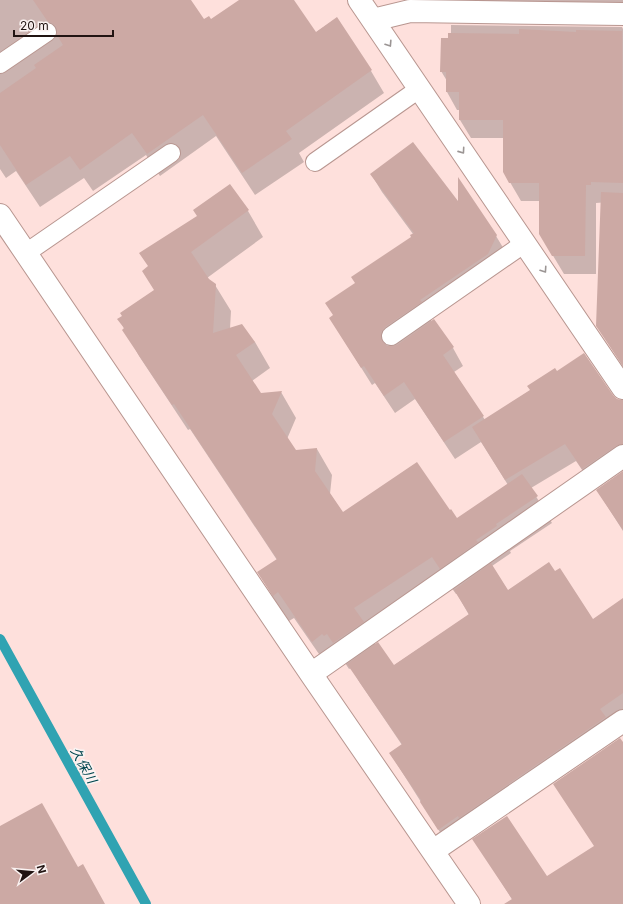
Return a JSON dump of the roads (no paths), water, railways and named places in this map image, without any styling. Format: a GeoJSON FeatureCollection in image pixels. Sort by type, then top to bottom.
{"type":"FeatureCollection","features":[{"type":"Feature","properties":{"kind":"street"},"geometry":{"type":"LineString","coordinates":[[359,0],[623,388]]}},
{"type":"Feature","properties":{"kind":"street"},"geometry":{"type":"LineString","coordinates":[[373,20],[410,11],[513,6],[623,14]]}},
{"type":"Feature","properties":{"kind":"street"},"geometry":{"type":"LineString","coordinates":[[0,215],[469,904]]}},
{"type":"Feature","properties":{"kind":"street"},"geometry":{"type":"LineString","coordinates":[[311,674],[623,456]]}},
{"type":"Feature","properties":{"kind":"street"},"geometry":{"type":"LineString","coordinates":[[433,851],[623,720]]}},
{"type":"Feature","properties":{"kind":"lane"},"geometry":{"type":"LineString","coordinates":[[0,64],[47,32]]}},
{"type":"Feature","properties":{"kind":"lane"},"geometry":{"type":"LineString","coordinates":[[316,162],[419,89]]}},
{"type":"Feature","properties":{"kind":"lane"},"geometry":{"type":"LineString","coordinates":[[26,253],[171,153]]}},
{"type":"Feature","properties":{"kind":"lane"},"geometry":{"type":"LineString","coordinates":[[390,336],[525,242]]}},
{"type":"Feature","properties":{"kind":"waterway","name":"久保川"},"geometry":{"type":"LineString","coordinates":[[0,639],[146,904]]}}]}
